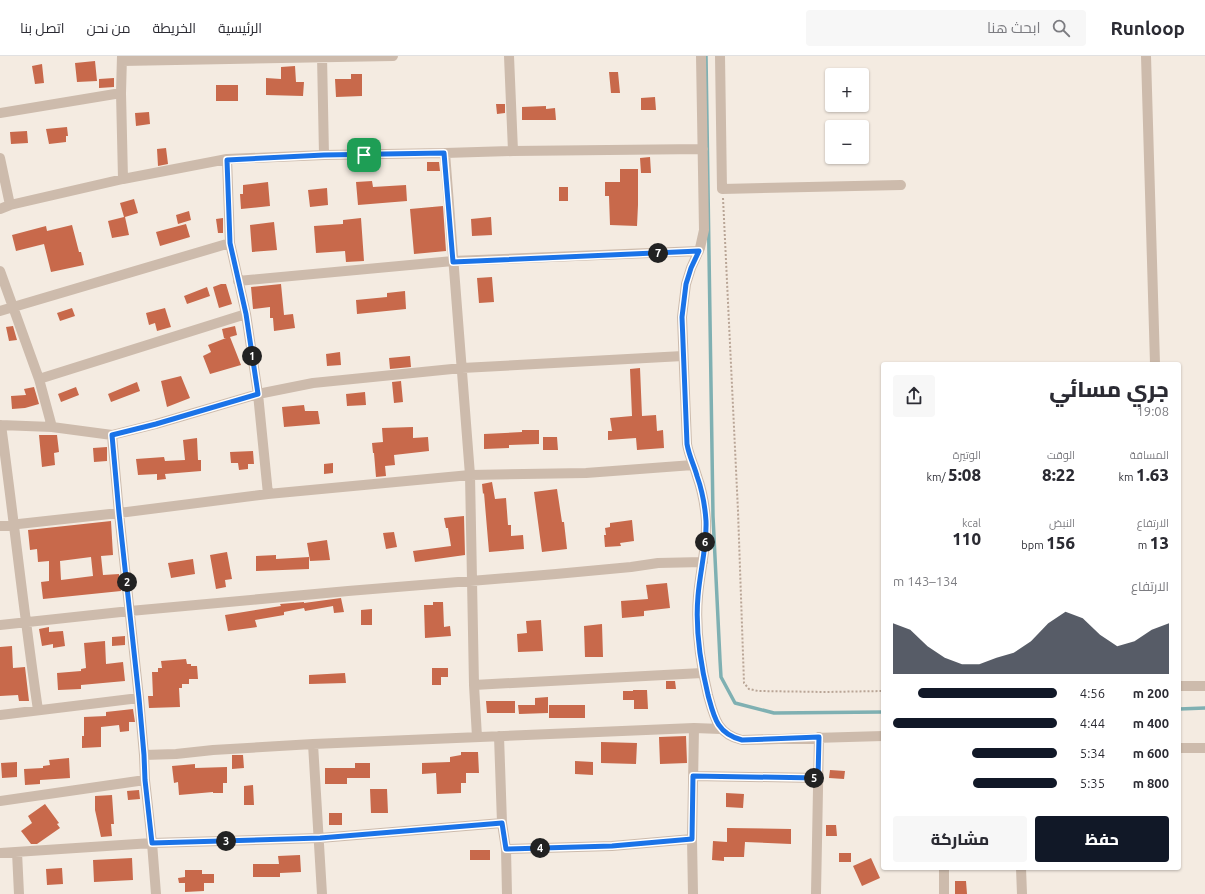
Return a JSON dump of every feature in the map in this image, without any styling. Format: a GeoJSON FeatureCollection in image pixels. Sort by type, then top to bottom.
{"type":"FeatureCollection","features":[{"type":"Feature","properties":{"kind":"street"},"geometry":{"type":"LineString","coordinates":[[123,179],[121,94],[122,58],[393,56]]}},
{"type":"Feature","properties":{"kind":"street"},"geometry":{"type":"LineString","coordinates":[[509,56],[513,150]]}},
{"type":"Feature","properties":{"kind":"street"},"geometry":{"type":"LineString","coordinates":[[701,56],[704,223],[699,251],[691,268],[684,300],[682,330],[688,453],[700,486],[706,519],[705,547],[698,598],[697,620],[702,673],[714,718],[721,729],[730,736],[742,740],[881,736]]}},
{"type":"Feature","properties":{"kind":"street"},"geometry":{"type":"LineString","coordinates":[[720,56],[722,189],[901,185]]}},
{"type":"Feature","properties":{"kind":"street"},"geometry":{"type":"LineString","coordinates":[[1146,56],[1155,362]]}},
{"type":"Feature","properties":{"kind":"street"},"geometry":{"type":"LineString","coordinates":[[322,57],[324,155]]}},
{"type":"Feature","properties":{"kind":"street"},"geometry":{"type":"LineString","coordinates":[[0,113],[121,94]]}},
{"type":"Feature","properties":{"kind":"street"},"geometry":{"type":"LineString","coordinates":[[0,209],[10,205],[123,179],[227,160],[324,155],[513,150],[703,149]]}},
{"type":"Feature","properties":{"kind":"street"},"geometry":{"type":"LineString","coordinates":[[444,153],[470,475],[474,685],[477,736]]}},
{"type":"Feature","properties":{"kind":"street"},"geometry":{"type":"LineString","coordinates":[[0,158],[10,205]]}},
{"type":"Feature","properties":{"kind":"street"},"geometry":{"type":"LineString","coordinates":[[227,160],[230,243],[246,314],[258,394],[268,494]]}},
{"type":"Feature","properties":{"kind":"street"},"geometry":{"type":"LineString","coordinates":[[0,311],[230,243]]}},
{"type":"Feature","properties":{"kind":"street"},"geometry":{"type":"LineString","coordinates":[[238,281],[453,262],[699,251]]}},
{"type":"Feature","properties":{"kind":"street"},"geometry":{"type":"LineString","coordinates":[[0,271],[39,379],[52,427]]}},
{"type":"Feature","properties":{"kind":"street"},"geometry":{"type":"LineString","coordinates":[[39,379],[246,314]]}},
{"type":"Feature","properties":{"kind":"street"},"geometry":{"type":"LineString","coordinates":[[38,710],[25,623],[1,425],[52,427],[112,435],[156,424],[258,394],[313,383],[462,368],[684,356]]}},
{"type":"Feature","properties":{"kind":"street"},"geometry":{"type":"LineString","coordinates":[[112,435],[139,698],[156,894]]}},
{"type":"Feature","properties":{"kind":"street"},"geometry":{"type":"LineString","coordinates":[[0,526],[119,513],[268,494],[470,475],[586,473],[693,465]]}},
{"type":"Feature","properties":{"kind":"street"},"geometry":{"type":"LineString","coordinates":[[0,625],[130,611],[623,568],[658,563],[703,562]]}},
{"type":"Feature","properties":{"kind":"street"},"geometry":{"type":"LineString","coordinates":[[474,685],[702,673]]}},
{"type":"Feature","properties":{"kind":"street"},"geometry":{"type":"LineString","coordinates":[[1181,686],[1205,686]]}},
{"type":"Feature","properties":{"kind":"street"},"geometry":{"type":"LineString","coordinates":[[0,715],[139,698]]}},
{"type":"Feature","properties":{"kind":"street"},"geometry":{"type":"LineString","coordinates":[[144,755],[314,744],[477,736],[694,728],[721,729]]}},
{"type":"Feature","properties":{"kind":"street"},"geometry":{"type":"LineString","coordinates":[[693,894],[692,839],[694,728]]}},
{"type":"Feature","properties":{"kind":"street"},"geometry":{"type":"LineString","coordinates":[[499,736],[502,823],[506,849],[507,894]]}},
{"type":"Feature","properties":{"kind":"street"},"geometry":{"type":"LineString","coordinates":[[816,894],[819,737]]}},
{"type":"Feature","properties":{"kind":"street"},"geometry":{"type":"LineString","coordinates":[[314,744],[322,894]]}},
{"type":"Feature","properties":{"kind":"street"},"geometry":{"type":"LineString","coordinates":[[1181,748],[1205,748]]}},
{"type":"Feature","properties":{"kind":"street"},"geometry":{"type":"LineString","coordinates":[[693,776],[818,778]]}},
{"type":"Feature","properties":{"kind":"street"},"geometry":{"type":"LineString","coordinates":[[0,801],[145,780]]}},
{"type":"Feature","properties":{"kind":"street"},"geometry":{"type":"LineString","coordinates":[[0,853],[152,843],[320,838],[502,823]]}},
{"type":"Feature","properties":{"kind":"street"},"geometry":{"type":"LineString","coordinates":[[506,849],[612,846],[692,839]]}},
{"type":"Feature","properties":{"kind":"street"},"geometry":{"type":"LineString","coordinates":[[17,852],[19,894]]}},
{"type":"Feature","properties":{"kind":"street"},"geometry":{"type":"LineString","coordinates":[[944,870],[944,894]]}},
{"type":"Feature","properties":{"kind":"street"},"geometry":{"type":"LineString","coordinates":[[1020,870],[1022,894]]}},
{"type":"Feature","properties":{"kind":"path"},"geometry":{"type":"LineString","coordinates":[[722,189],[738,511],[744,683],[749,689],[758,691],[881,691]]}},
{"type":"Feature","properties":{"kind":"building"},"geometry":{"type":"Polygon","coordinates":[[[95,61],[97,81],[77,82],[75,63],[95,61]]]}},
{"type":"Feature","properties":{"kind":"building"},"geometry":{"type":"Polygon","coordinates":[[[42,64],[44,83],[35,84],[32,66],[42,64]]]}},
{"type":"Feature","properties":{"kind":"building"},"geometry":{"type":"Polygon","coordinates":[[[295,66],[296,82],[304,82],[303,96],[266,95],[266,78],[281,79],[281,67],[295,66]]]}},
{"type":"Feature","properties":{"kind":"building"},"geometry":{"type":"Polygon","coordinates":[[[609,72],[618,72],[620,93],[611,93],[609,72]]]}},
{"type":"Feature","properties":{"kind":"building"},"geometry":{"type":"Polygon","coordinates":[[[351,74],[362,74],[362,96],[336,97],[335,79],[351,79],[351,74]]]}},
{"type":"Feature","properties":{"kind":"building"},"geometry":{"type":"Polygon","coordinates":[[[114,78],[114,87],[99,88],[99,79],[114,78]]]}},
{"type":"Feature","properties":{"kind":"building"},"geometry":{"type":"Polygon","coordinates":[[[216,85],[238,85],[238,101],[216,101],[216,85]]]}},
{"type":"Feature","properties":{"kind":"building"},"geometry":{"type":"Polygon","coordinates":[[[655,97],[656,110],[641,110],[641,98],[655,97]]]}},
{"type":"Feature","properties":{"kind":"building"},"geometry":{"type":"Polygon","coordinates":[[[496,104],[505,104],[505,113],[497,114],[496,104]]]}},
{"type":"Feature","properties":{"kind":"building"},"geometry":{"type":"Polygon","coordinates":[[[546,106],[546,109],[555,108],[556,120],[522,120],[522,107],[546,106]]]}},
{"type":"Feature","properties":{"kind":"building"},"geometry":{"type":"Polygon","coordinates":[[[149,112],[150,124],[136,126],[135,113],[149,112]]]}},
{"type":"Feature","properties":{"kind":"building"},"geometry":{"type":"Polygon","coordinates":[[[67,127],[68,136],[66,136],[66,142],[49,144],[46,129],[67,127]]]}},
{"type":"Feature","properties":{"kind":"building"},"geometry":{"type":"Polygon","coordinates":[[[27,131],[28,143],[11,144],[10,132],[27,131]]]}},
{"type":"Feature","properties":{"kind":"building"},"geometry":{"type":"Polygon","coordinates":[[[166,148],[168,164],[158,166],[157,149],[166,148]]]}},
{"type":"Feature","properties":{"kind":"building"},"geometry":{"type":"Polygon","coordinates":[[[650,157],[651,173],[641,173],[640,158],[650,157]]]}},
{"type":"Feature","properties":{"kind":"building"},"geometry":{"type":"Polygon","coordinates":[[[427,162],[439,162],[440,171],[427,171],[427,162]]]}},
{"type":"Feature","properties":{"kind":"building"},"geometry":{"type":"Polygon","coordinates":[[[620,169],[638,169],[637,226],[610,225],[609,196],[605,196],[605,182],[620,182],[620,169]]]}},
{"type":"Feature","properties":{"kind":"building"},"geometry":{"type":"Polygon","coordinates":[[[372,181],[373,187],[406,185],[407,201],[358,205],[356,182],[372,181]]]}},
{"type":"Feature","properties":{"kind":"building"},"geometry":{"type":"Polygon","coordinates":[[[268,182],[270,206],[241,209],[240,194],[243,194],[243,185],[268,182]]]}},
{"type":"Feature","properties":{"kind":"building"},"geometry":{"type":"Polygon","coordinates":[[[559,187],[568,187],[568,201],[559,201],[559,187]]]}},
{"type":"Feature","properties":{"kind":"building"},"geometry":{"type":"Polygon","coordinates":[[[327,188],[328,205],[310,207],[308,190],[327,188]]]}},
{"type":"Feature","properties":{"kind":"building"},"geometry":{"type":"Polygon","coordinates":[[[134,199],[138,213],[125,217],[129,235],[112,238],[108,221],[124,217],[120,203],[134,199]]]}},
{"type":"Feature","properties":{"kind":"building"},"geometry":{"type":"Polygon","coordinates":[[[443,206],[446,251],[414,254],[410,209],[443,206]]]}},
{"type":"Feature","properties":{"kind":"building"},"geometry":{"type":"Polygon","coordinates":[[[189,211],[191,220],[178,224],[176,215],[189,211]]]}},
{"type":"Feature","properties":{"kind":"building"},"geometry":{"type":"Polygon","coordinates":[[[491,217],[492,235],[472,236],[471,219],[491,217]]]}},
{"type":"Feature","properties":{"kind":"building"},"geometry":{"type":"Polygon","coordinates":[[[223,218],[223,233],[218,233],[216,219],[223,218]]]}},
{"type":"Feature","properties":{"kind":"building"},"geometry":{"type":"Polygon","coordinates":[[[361,218],[364,261],[346,262],[345,251],[316,253],[314,226],[343,224],[343,220],[361,218]]]}},
{"type":"Feature","properties":{"kind":"building"},"geometry":{"type":"Polygon","coordinates":[[[274,222],[277,250],[252,252],[250,225],[274,222]]]}},
{"type":"Feature","properties":{"kind":"building"},"geometry":{"type":"Polygon","coordinates":[[[186,224],[190,237],[160,246],[156,232],[186,224]]]}},
{"type":"Feature","properties":{"kind":"building"},"geometry":{"type":"Polygon","coordinates":[[[72,225],[84,265],[51,272],[44,244],[16,251],[12,235],[46,226],[47,231],[72,225]]]}},
{"type":"Feature","properties":{"kind":"building"},"geometry":{"type":"Polygon","coordinates":[[[492,277],[494,302],[479,303],[477,278],[492,277]]]}},
{"type":"Feature","properties":{"kind":"building"},"geometry":{"type":"Polygon","coordinates":[[[226,284],[232,304],[219,308],[213,287],[226,284]]]}},
{"type":"Feature","properties":{"kind":"building"},"geometry":{"type":"Polygon","coordinates":[[[281,284],[284,315],[293,314],[295,328],[274,331],[273,318],[270,318],[270,307],[253,309],[251,287],[281,284]]]}},
{"type":"Feature","properties":{"kind":"building"},"geometry":{"type":"Polygon","coordinates":[[[207,287],[210,296],[187,304],[184,296],[207,287]]]}},
{"type":"Feature","properties":{"kind":"building"},"geometry":{"type":"Polygon","coordinates":[[[405,291],[406,309],[357,314],[356,300],[387,297],[387,293],[405,291]]]}},
{"type":"Feature","properties":{"kind":"building"},"geometry":{"type":"Polygon","coordinates":[[[72,308],[75,316],[60,321],[57,313],[72,308]]]}},
{"type":"Feature","properties":{"kind":"building"},"geometry":{"type":"Polygon","coordinates":[[[165,308],[171,327],[157,331],[155,323],[149,325],[146,313],[165,308]]]}},
{"type":"Feature","properties":{"kind":"building"},"geometry":{"type":"Polygon","coordinates":[[[13,326],[17,340],[9,341],[6,327],[13,326]]]}},
{"type":"Feature","properties":{"kind":"building"},"geometry":{"type":"Polygon","coordinates":[[[235,326],[237,335],[230,337],[241,365],[210,374],[203,356],[211,352],[208,345],[226,338],[224,338],[222,329],[235,326]]]}},
{"type":"Feature","properties":{"kind":"building"},"geometry":{"type":"Polygon","coordinates":[[[340,352],[341,365],[327,366],[326,354],[340,352]]]}},
{"type":"Feature","properties":{"kind":"building"},"geometry":{"type":"Polygon","coordinates":[[[410,356],[411,367],[390,369],[389,358],[410,356]]]}},
{"type":"Feature","properties":{"kind":"building"},"geometry":{"type":"Polygon","coordinates":[[[640,368],[642,416],[656,415],[657,431],[663,430],[664,448],[637,450],[636,438],[608,440],[608,431],[612,431],[610,418],[632,416],[630,369],[640,368]]]}},
{"type":"Feature","properties":{"kind":"building"},"geometry":{"type":"Polygon","coordinates":[[[181,376],[190,398],[167,407],[161,381],[181,376]]]}},
{"type":"Feature","properties":{"kind":"building"},"geometry":{"type":"Polygon","coordinates":[[[401,381],[403,402],[394,403],[392,382],[401,381]]]}},
{"type":"Feature","properties":{"kind":"building"},"geometry":{"type":"Polygon","coordinates":[[[137,382],[140,391],[111,402],[108,394],[137,382]]]}},
{"type":"Feature","properties":{"kind":"building"},"geometry":{"type":"Polygon","coordinates":[[[34,387],[39,404],[25,408],[12,409],[11,396],[26,395],[24,389],[34,387]]]}},
{"type":"Feature","properties":{"kind":"building"},"geometry":{"type":"Polygon","coordinates":[[[76,387],[79,395],[61,402],[58,394],[76,387]]]}},
{"type":"Feature","properties":{"kind":"building"},"geometry":{"type":"Polygon","coordinates":[[[365,392],[366,405],[347,406],[346,394],[365,392]]]}},
{"type":"Feature","properties":{"kind":"building"},"geometry":{"type":"Polygon","coordinates":[[[304,405],[305,411],[318,411],[320,424],[284,427],[282,407],[304,405]]]}},
{"type":"Feature","properties":{"kind":"building"},"geometry":{"type":"Polygon","coordinates":[[[413,427],[413,438],[428,437],[429,451],[394,455],[395,465],[385,466],[386,476],[376,477],[372,443],[383,442],[382,428],[413,427]]]}},
{"type":"Feature","properties":{"kind":"building"},"geometry":{"type":"Polygon","coordinates":[[[522,430],[539,430],[539,444],[509,445],[509,448],[484,449],[484,434],[522,432],[522,430]]]}},
{"type":"Feature","properties":{"kind":"building"},"geometry":{"type":"Polygon","coordinates":[[[39,435],[57,435],[59,452],[54,453],[55,465],[42,467],[39,435]]]}},
{"type":"Feature","properties":{"kind":"building"},"geometry":{"type":"Polygon","coordinates":[[[543,437],[557,437],[558,450],[543,450],[543,437]]]}},
{"type":"Feature","properties":{"kind":"building"},"geometry":{"type":"Polygon","coordinates":[[[197,438],[198,460],[201,460],[201,471],[165,474],[166,479],[157,480],[157,474],[138,475],[136,459],[164,457],[165,461],[185,460],[183,440],[197,438]]]}},
{"type":"Feature","properties":{"kind":"building"},"geometry":{"type":"Polygon","coordinates":[[[107,447],[107,461],[94,462],[93,448],[107,447]]]}},
{"type":"Feature","properties":{"kind":"building"},"geometry":{"type":"Polygon","coordinates":[[[253,451],[254,464],[248,464],[248,469],[239,470],[238,463],[231,463],[230,452],[253,451]]]}},
{"type":"Feature","properties":{"kind":"building"},"geometry":{"type":"Polygon","coordinates":[[[333,463],[333,473],[324,474],[324,464],[333,463]]]}},
{"type":"Feature","properties":{"kind":"building"},"geometry":{"type":"Polygon","coordinates":[[[492,482],[495,499],[506,498],[508,525],[511,525],[511,536],[523,535],[524,549],[489,552],[482,484],[492,482]]]}},
{"type":"Feature","properties":{"kind":"building"},"geometry":{"type":"Polygon","coordinates":[[[557,489],[562,522],[564,522],[567,549],[542,552],[534,492],[557,489]]]}},
{"type":"Feature","properties":{"kind":"building"},"geometry":{"type":"Polygon","coordinates":[[[464,516],[465,555],[415,562],[413,551],[451,546],[448,528],[446,528],[444,518],[464,516]]]}},
{"type":"Feature","properties":{"kind":"building"},"geometry":{"type":"Polygon","coordinates":[[[632,520],[634,541],[620,543],[621,546],[605,547],[605,528],[610,527],[610,523],[632,520]]]}},
{"type":"Feature","properties":{"kind":"building"},"geometry":{"type":"Polygon","coordinates":[[[111,521],[113,555],[101,556],[103,575],[119,574],[121,591],[43,599],[41,582],[49,581],[49,561],[38,562],[37,549],[30,550],[28,530],[111,521]],[[91,557],[60,561],[61,580],[93,576],[91,557]]]}},
{"type":"Feature","properties":{"kind":"building"},"geometry":{"type":"Polygon","coordinates":[[[394,532],[397,547],[386,549],[383,533],[394,532]]]}},
{"type":"Feature","properties":{"kind":"building"},"geometry":{"type":"Polygon","coordinates":[[[327,540],[330,560],[310,561],[307,543],[327,540]]]}},
{"type":"Feature","properties":{"kind":"building"},"geometry":{"type":"Polygon","coordinates":[[[227,552],[232,579],[225,580],[226,587],[216,589],[210,555],[227,552]]]}},
{"type":"Feature","properties":{"kind":"building"},"geometry":{"type":"Polygon","coordinates":[[[276,555],[276,559],[309,557],[309,569],[256,571],[256,556],[276,555]]]}},
{"type":"Feature","properties":{"kind":"building"},"geometry":{"type":"Polygon","coordinates":[[[193,559],[195,574],[171,578],[168,563],[193,559]]]}},
{"type":"Feature","properties":{"kind":"building"},"geometry":{"type":"Polygon","coordinates":[[[667,583],[670,608],[644,611],[644,616],[622,618],[621,601],[648,599],[646,585],[667,583]]]}},
{"type":"Feature","properties":{"kind":"building"},"geometry":{"type":"Polygon","coordinates":[[[341,598],[344,612],[334,613],[333,606],[305,611],[304,608],[284,612],[284,615],[255,620],[257,627],[228,631],[225,615],[281,606],[280,604],[304,603],[341,598]]]}},
{"type":"Feature","properties":{"kind":"building"},"geometry":{"type":"Polygon","coordinates":[[[433,602],[443,602],[444,627],[450,626],[451,636],[425,638],[424,605],[433,605],[433,602]]]}},
{"type":"Feature","properties":{"kind":"building"},"geometry":{"type":"Polygon","coordinates":[[[372,609],[372,625],[361,625],[361,610],[372,609]]]}},
{"type":"Feature","properties":{"kind":"building"},"geometry":{"type":"Polygon","coordinates":[[[541,620],[543,651],[518,652],[517,634],[527,633],[526,621],[541,620]]]}},
{"type":"Feature","properties":{"kind":"building"},"geometry":{"type":"Polygon","coordinates":[[[602,624],[603,657],[585,657],[584,626],[602,624]]]}},
{"type":"Feature","properties":{"kind":"building"},"geometry":{"type":"Polygon","coordinates":[[[49,627],[49,632],[63,631],[65,646],[53,648],[53,644],[42,646],[39,629],[49,627]]]}},
{"type":"Feature","properties":{"kind":"building"},"geometry":{"type":"Polygon","coordinates":[[[125,636],[125,645],[112,646],[112,637],[125,636]]]}},
{"type":"Feature","properties":{"kind":"building"},"geometry":{"type":"Polygon","coordinates":[[[105,641],[106,664],[123,662],[125,681],[81,685],[81,689],[58,690],[57,673],[81,671],[81,669],[86,668],[84,643],[105,641]]]}},
{"type":"Feature","properties":{"kind":"building"},"geometry":{"type":"Polygon","coordinates":[[[12,646],[13,668],[25,667],[29,701],[19,701],[18,695],[0,696],[0,647],[12,646]]]}},
{"type":"Feature","properties":{"kind":"building"},"geometry":{"type":"Polygon","coordinates":[[[186,659],[187,664],[197,666],[198,679],[189,679],[189,684],[182,684],[182,688],[179,688],[180,707],[149,708],[148,696],[153,696],[152,672],[158,672],[158,668],[162,668],[161,661],[186,659]]]}},
{"type":"Feature","properties":{"kind":"building"},"geometry":{"type":"Polygon","coordinates":[[[432,668],[448,668],[448,677],[441,677],[441,685],[432,685],[432,668]]]}},
{"type":"Feature","properties":{"kind":"building"},"geometry":{"type":"Polygon","coordinates":[[[345,673],[346,683],[309,684],[309,675],[345,673]]]}},
{"type":"Feature","properties":{"kind":"building"},"geometry":{"type":"Polygon","coordinates":[[[666,681],[675,681],[676,689],[666,689],[666,681]]]}},
{"type":"Feature","properties":{"kind":"building"},"geometry":{"type":"Polygon","coordinates":[[[647,690],[648,709],[634,709],[634,700],[623,700],[623,691],[647,690]]]}},
{"type":"Feature","properties":{"kind":"building"},"geometry":{"type":"Polygon","coordinates":[[[548,697],[548,713],[519,714],[518,705],[535,705],[535,698],[548,697]]]}},
{"type":"Feature","properties":{"kind":"building"},"geometry":{"type":"Polygon","coordinates":[[[486,701],[515,701],[515,713],[487,713],[486,701]]]}},
{"type":"Feature","properties":{"kind":"building"},"geometry":{"type":"Polygon","coordinates":[[[549,705],[585,705],[585,718],[549,718],[549,705]]]}},
{"type":"Feature","properties":{"kind":"building"},"geometry":{"type":"Polygon","coordinates":[[[133,709],[135,722],[129,722],[129,731],[120,732],[119,725],[101,727],[101,747],[82,748],[82,736],[84,736],[84,717],[106,716],[106,712],[133,709]]]}},
{"type":"Feature","properties":{"kind":"building"},"geometry":{"type":"Polygon","coordinates":[[[686,736],[687,763],[660,764],[659,737],[686,736]]]}},
{"type":"Feature","properties":{"kind":"building"},"geometry":{"type":"Polygon","coordinates":[[[601,742],[637,743],[636,764],[601,763],[601,742]]]}},
{"type":"Feature","properties":{"kind":"building"},"geometry":{"type":"Polygon","coordinates":[[[461,752],[478,752],[479,773],[466,773],[466,783],[461,783],[461,793],[437,794],[436,773],[422,774],[422,763],[450,762],[450,757],[461,755],[461,752]]]}},
{"type":"Feature","properties":{"kind":"building"},"geometry":{"type":"Polygon","coordinates":[[[232,755],[243,755],[244,768],[232,769],[232,755]]]}},
{"type":"Feature","properties":{"kind":"building"},"geometry":{"type":"Polygon","coordinates":[[[69,758],[70,778],[40,780],[40,784],[25,785],[24,769],[43,768],[43,766],[50,765],[49,760],[69,758]]]}},
{"type":"Feature","properties":{"kind":"building"},"geometry":{"type":"Polygon","coordinates":[[[575,761],[593,762],[593,775],[575,774],[575,761]]]}},
{"type":"Feature","properties":{"kind":"building"},"geometry":{"type":"Polygon","coordinates":[[[17,762],[17,777],[2,778],[1,763],[17,762]]]}},
{"type":"Feature","properties":{"kind":"building"},"geometry":{"type":"Polygon","coordinates":[[[355,763],[370,763],[370,778],[347,778],[347,784],[325,784],[325,768],[355,768],[355,763]]]}},
{"type":"Feature","properties":{"kind":"building"},"geometry":{"type":"Polygon","coordinates":[[[195,764],[195,768],[227,767],[227,783],[223,783],[223,793],[213,792],[179,795],[178,782],[174,783],[172,766],[195,764]]]}},
{"type":"Feature","properties":{"kind":"building"},"geometry":{"type":"Polygon","coordinates":[[[830,770],[845,771],[844,779],[829,778],[830,770]]]}},
{"type":"Feature","properties":{"kind":"building"},"geometry":{"type":"Polygon","coordinates":[[[253,785],[254,805],[244,805],[244,786],[253,785]]]}},
{"type":"Feature","properties":{"kind":"building"},"geometry":{"type":"Polygon","coordinates":[[[370,789],[387,789],[388,813],[371,813],[370,789]]]}},
{"type":"Feature","properties":{"kind":"building"},"geometry":{"type":"Polygon","coordinates":[[[139,790],[140,799],[128,800],[127,791],[139,790]]]}},
{"type":"Feature","properties":{"kind":"building"},"geometry":{"type":"Polygon","coordinates":[[[726,793],[744,794],[743,808],[726,807],[726,793]]]}},
{"type":"Feature","properties":{"kind":"building"},"geometry":{"type":"Polygon","coordinates":[[[112,795],[114,824],[111,824],[112,836],[101,837],[95,810],[95,796],[112,795]]]}},
{"type":"Feature","properties":{"kind":"building"},"geometry":{"type":"Polygon","coordinates":[[[45,804],[59,823],[57,824],[60,828],[37,844],[31,844],[21,831],[32,823],[28,816],[45,804]]]}},
{"type":"Feature","properties":{"kind":"building"},"geometry":{"type":"Polygon","coordinates":[[[329,813],[342,813],[342,825],[329,825],[329,813]]]}},
{"type":"Feature","properties":{"kind":"building"},"geometry":{"type":"Polygon","coordinates":[[[826,825],[836,825],[837,836],[826,836],[826,825]]]}},
{"type":"Feature","properties":{"kind":"building"},"geometry":{"type":"Polygon","coordinates":[[[727,828],[791,829],[791,844],[745,842],[744,857],[724,857],[724,861],[712,860],[713,841],[727,842],[727,828]]]}},
{"type":"Feature","properties":{"kind":"building"},"geometry":{"type":"Polygon","coordinates":[[[470,850],[490,850],[490,860],[470,860],[470,850]]]}},
{"type":"Feature","properties":{"kind":"building"},"geometry":{"type":"Polygon","coordinates":[[[839,853],[851,853],[851,862],[839,862],[839,853]]]}},
{"type":"Feature","properties":{"kind":"building"},"geometry":{"type":"Polygon","coordinates":[[[300,855],[301,872],[280,873],[280,877],[253,877],[253,864],[279,864],[278,856],[300,855]]]}},
{"type":"Feature","properties":{"kind":"building"},"geometry":{"type":"Polygon","coordinates":[[[132,858],[133,880],[94,882],[93,860],[132,858]]]}},
{"type":"Feature","properties":{"kind":"building"},"geometry":{"type":"Polygon","coordinates":[[[871,858],[880,878],[862,886],[853,866],[871,858]]]}},
{"type":"Feature","properties":{"kind":"building"},"geometry":{"type":"Polygon","coordinates":[[[62,868],[63,884],[47,885],[46,869],[62,868]]]}},
{"type":"Feature","properties":{"kind":"building"},"geometry":{"type":"Polygon","coordinates":[[[185,870],[202,870],[202,874],[214,874],[214,883],[204,883],[204,891],[185,892],[185,883],[179,883],[178,878],[185,877],[185,870]]]}},
{"type":"Feature","properties":{"kind":"building"},"geometry":{"type":"Polygon","coordinates":[[[955,881],[966,881],[967,894],[955,894],[955,881]]]}},
{"type":"Feature","properties":{"kind":"waterway"},"geometry":{"type":"LineString","coordinates":[[706,56],[713,516],[721,677],[735,703],[774,713],[881,712]]}},
{"type":"Feature","properties":{"kind":"waterway"},"geometry":{"type":"LineString","coordinates":[[1181,709],[1205,708]]}},
{"type":"Feature","properties":{"kind":"route"},"geometry":{"type":"LineString","coordinates":[[444,153],[453,262],[699,251],[691,268],[686,284],[682,317],[682,343],[684,356],[688,453],[700,486],[706,519],[705,547],[698,598],[697,620],[700,664],[714,718],[725,733],[736,739],[742,740],[819,737],[818,778],[693,776],[692,839],[612,846],[506,849],[502,823],[320,838],[152,843],[145,780],[139,698],[112,435],[156,424],[258,394],[246,314],[230,243],[227,160],[324,155],[364,155],[444,153]]}}]}
